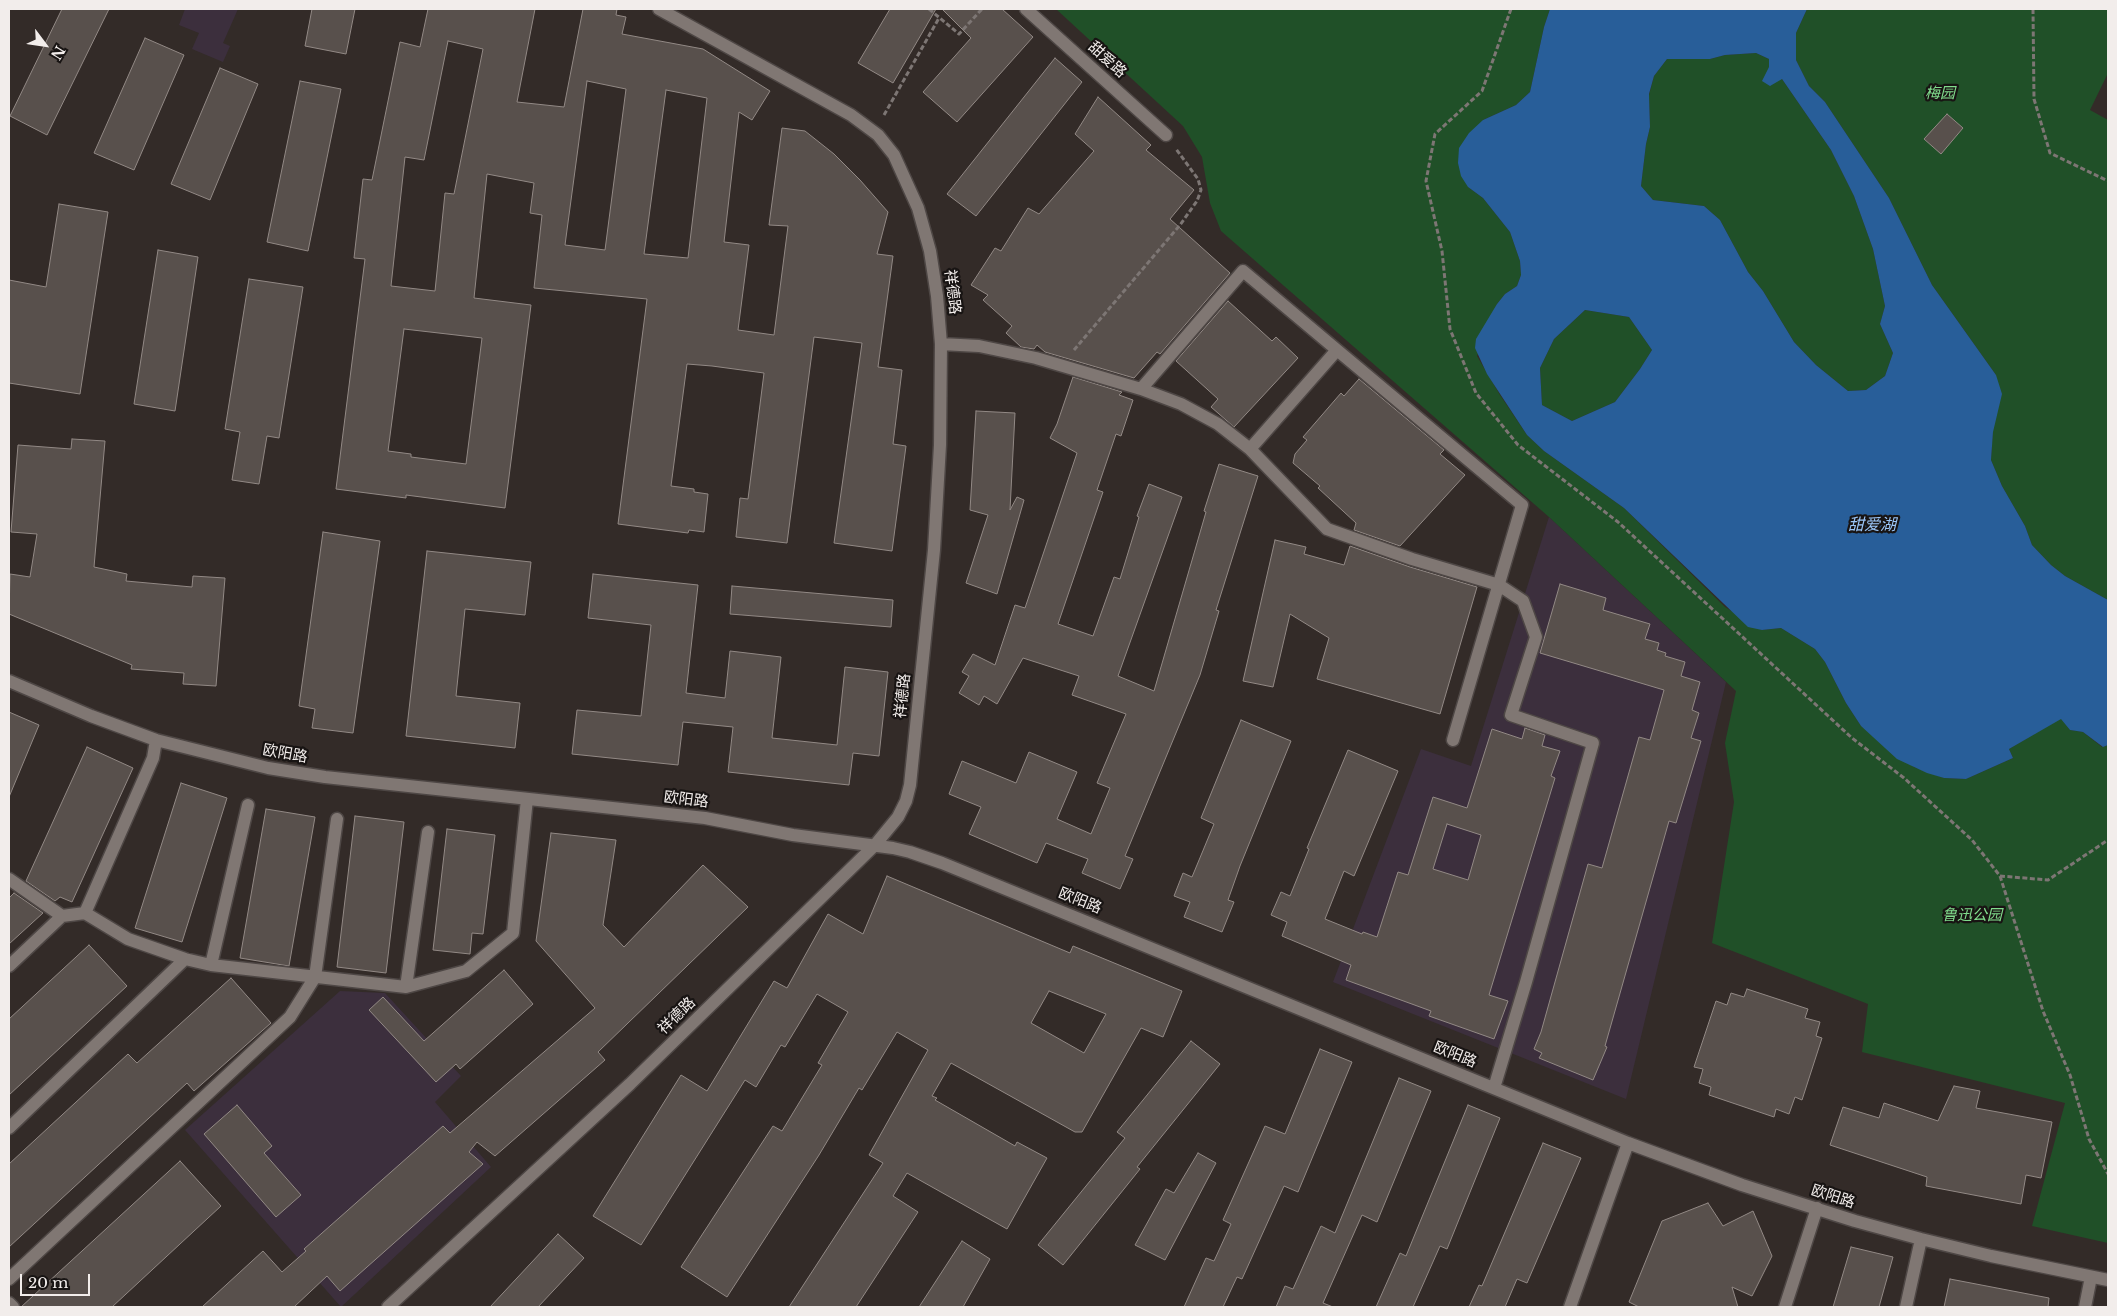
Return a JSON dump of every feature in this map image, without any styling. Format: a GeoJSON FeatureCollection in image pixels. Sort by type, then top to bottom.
{"type":"FeatureCollection","features":[{"type":"Feature","properties":{"kind":"street","name":"祥德路"},"geometry":{"type":"LineString","coordinates":[[388,1307],[630,1084],[875,845],[898,817],[906,801],[910,785],[934,550],[940,445],[941,344],[937,296],[931,260],[918,208],[894,156],[878,135],[851,115],[659,9]]}},
{"type":"Feature","properties":{"kind":"street","name":"甜爱路"},"geometry":{"type":"LineString","coordinates":[[1026,9],[1166,135]]}},
{"type":"Feature","properties":{"kind":"street"},"geometry":{"type":"LineString","coordinates":[[1141,389],[1243,271],[1522,505],[1453,740]]}},
{"type":"Feature","properties":{"kind":"street"},"geometry":{"type":"LineString","coordinates":[[941,344],[979,346],[1036,358],[1141,389],[1181,404],[1218,424],[1250,449],[1327,528],[1412,559],[1499,585],[1523,601],[1536,637],[1511,716],[1592,743],[1526,982],[1494,1088]]}},
{"type":"Feature","properties":{"kind":"street"},"geometry":{"type":"LineString","coordinates":[[1250,449],[1337,350]]}},
{"type":"Feature","properties":{"kind":"street","name":"欧阳路"},"geometry":{"type":"LineString","coordinates":[[9,681],[91,716],[156,740],[268,768],[325,777],[705,818],[793,835],[901,850],[942,863],[1628,1143],[1742,1185],[1921,1238],[1991,1256],[2108,1280]]}},
{"type":"Feature","properties":{"kind":"street"},"geometry":{"type":"LineString","coordinates":[[85,913],[153,758],[156,740]]}},
{"type":"Feature","properties":{"kind":"street"},"geometry":{"type":"LineString","coordinates":[[9,966],[62,916],[85,913],[128,939],[185,960],[211,965],[406,987],[466,971],[513,933],[527,799]]}},
{"type":"Feature","properties":{"kind":"street"},"geometry":{"type":"LineString","coordinates":[[211,965],[248,805]]}},
{"type":"Feature","properties":{"kind":"street"},"geometry":{"type":"LineString","coordinates":[[9,1279],[290,1016],[315,977],[337,819]]}},
{"type":"Feature","properties":{"kind":"street"},"geometry":{"type":"LineString","coordinates":[[406,987],[428,832]]}},
{"type":"Feature","properties":{"kind":"street"},"geometry":{"type":"LineString","coordinates":[[9,879],[62,916]]}},
{"type":"Feature","properties":{"kind":"street"},"geometry":{"type":"LineString","coordinates":[[9,1128],[185,960]]}},
{"type":"Feature","properties":{"kind":"street"},"geometry":{"type":"LineString","coordinates":[[1570,1307],[1628,1143]]}},
{"type":"Feature","properties":{"kind":"street"},"geometry":{"type":"LineString","coordinates":[[1785,1307],[1817,1208]]}},
{"type":"Feature","properties":{"kind":"street"},"geometry":{"type":"LineString","coordinates":[[1906,1307],[1921,1238]]}},
{"type":"Feature","properties":{"kind":"street"},"geometry":{"type":"LineString","coordinates":[[2085,1307],[2091,1277]]}},
{"type":"Feature","properties":{"kind":"street"},"geometry":{"type":"LineString","coordinates":[[9,1303],[13,1307]]}},
{"type":"Feature","properties":{"kind":"path"},"geometry":{"type":"LineString","coordinates":[[930,9],[959,34],[982,9]]}},
{"type":"Feature","properties":{"kind":"path"},"geometry":{"type":"LineString","coordinates":[[1511,9],[1482,91],[1435,134],[1426,181],[1442,251],[1450,329],[1476,392],[1518,445],[1618,522],[1852,738],[1904,778],[1972,840],[2000,876],[2043,1012],[2070,1075],[2089,1138],[2108,1174]]}},
{"type":"Feature","properties":{"kind":"path"},"geometry":{"type":"LineString","coordinates":[[2032,9],[2034,99],[2050,153],[2108,181]]}},
{"type":"Feature","properties":{"kind":"path"},"geometry":{"type":"LineString","coordinates":[[884,115],[939,18]]}},
{"type":"Feature","properties":{"kind":"path"},"geometry":{"type":"LineString","coordinates":[[1061,366],[1180,225],[1197,201],[1200,190],[1198,179],[1166,135]]}},
{"type":"Feature","properties":{"kind":"path"},"geometry":{"type":"LineString","coordinates":[[2000,876],[2048,880],[2108,840]]}},
{"type":"Feature","properties":{"kind":"shaded area"},"geometry":{"type":"Polygon","coordinates":[[[185,9],[238,9],[223,43],[230,46],[223,62],[192,49],[199,33],[179,25],[185,9]]]}},
{"type":"Feature","properties":{"kind":"shaded area"},"geometry":{"type":"Polygon","coordinates":[[[1549,517],[1726,682],[1626,1099],[1333,982],[1421,749],[1471,766],[1549,517]]]}},
{"type":"Feature","properties":{"kind":"shaded area"},"geometry":{"type":"Polygon","coordinates":[[[340,991],[385,993],[461,1076],[435,1102],[491,1167],[341,1307],[185,1130],[340,991]]]}},
{"type":"Feature","properties":{"kind":"green space","name":"鲁迅公园"},"geometry":{"type":"Polygon","coordinates":[[[1056,9],[1550,9],[1544,27],[1530,92],[1516,105],[1483,120],[1468,187],[1483,198],[1510,232],[1520,261],[1521,275],[1517,286],[1505,294],[1497,304],[1477,356],[1527,435],[1544,451],[1624,508],[1725,607],[1762,630],[1781,628],[1815,649],[1825,662],[1846,703],[1861,726],[1914,767],[1944,778],[1966,779],[2013,758],[2009,749],[2061,718],[2070,730],[2083,732],[2102,747],[2108,745],[2108,1243],[2032,1226],[2065,1103],[1862,1052],[1868,1004],[1712,943],[1734,802],[1725,743],[1736,691],[1549,517],[1221,231],[1210,203],[1202,157],[1183,126],[1056,9]]]}},
{"type":"Feature","properties":{"kind":"green space","name":"梅园"},"geometry":{"type":"Polygon","coordinates":[[[1807,9],[2108,9],[2108,73],[2090,110],[2108,120],[2108,600],[2065,576],[2051,565],[2032,545],[2025,526],[2002,486],[1991,460],[1996,375],[1932,285],[1889,198],[1825,102],[1809,86],[1796,60],[1796,33],[1807,9]]]}},
{"type":"Feature","properties":{"kind":"green space"},"geometry":{"type":"Polygon","coordinates":[[[1756,53],[1769,59],[1769,67],[1782,79],[1831,150],[1854,196],[1873,249],[1885,306],[1880,324],[1893,353],[1885,376],[1866,390],[1848,391],[1816,365],[1794,342],[1763,291],[1748,272],[1720,220],[1704,206],[1653,200],[1641,186],[1650,127],[1649,95],[1654,76],[1667,59],[1710,59],[1725,55],[1756,53]]]}},
{"type":"Feature","properties":{"kind":"green space"},"geometry":{"type":"Polygon","coordinates":[[[1585,310],[1629,317],[1652,350],[1615,402],[1572,421],[1542,405],[1540,368],[1554,339],[1585,310]]]}},
{"type":"Feature","properties":{"kind":"water","name":"甜爱湖"},"geometry":{"type":"Polygon","coordinates":[[[1550,9],[1807,9],[1796,33],[1796,60],[1809,86],[1825,102],[1889,198],[1932,285],[1996,375],[2002,394],[1993,432],[1991,460],[2002,486],[2025,526],[2032,545],[2051,565],[2065,576],[2108,600],[2108,745],[2103,747],[2083,732],[2070,730],[2061,719],[2009,749],[2013,758],[1966,779],[1944,778],[1927,773],[1897,759],[1861,726],[1846,703],[1825,662],[1815,649],[1781,628],[1762,630],[1748,627],[1624,508],[1544,451],[1527,435],[1487,374],[1475,348],[1476,339],[1497,304],[1505,294],[1517,286],[1521,275],[1520,261],[1510,232],[1483,198],[1468,187],[1461,176],[1458,163],[1459,148],[1469,133],[1483,120],[1516,105],[1530,92],[1544,27],[1550,9]],[[1756,53],[1725,55],[1710,59],[1667,59],[1654,76],[1649,94],[1650,127],[1641,186],[1653,200],[1704,206],[1720,220],[1748,272],[1763,291],[1794,342],[1816,365],[1848,391],[1866,390],[1885,376],[1893,353],[1880,324],[1885,306],[1873,249],[1854,196],[1831,150],[1782,79],[1770,86],[1762,81],[1769,67],[1769,59],[1756,53]],[[1585,310],[1554,339],[1540,368],[1542,405],[1572,421],[1615,402],[1652,350],[1629,317],[1585,310]]]}},
{"type":"Feature","properties":{"kind":"building"},"geometry":{"type":"Polygon","coordinates":[[[62,9],[109,9],[47,135],[10,116],[62,9]]]}},
{"type":"Feature","properties":{"kind":"building"},"geometry":{"type":"Polygon","coordinates":[[[312,9],[355,9],[346,54],[305,46],[312,9]]]}},
{"type":"Feature","properties":{"kind":"building"},"geometry":{"type":"Polygon","coordinates":[[[428,9],[535,9],[517,102],[564,107],[583,9],[617,9],[616,15],[626,17],[622,34],[703,49],[770,91],[752,120],[739,112],[724,242],[749,245],[738,330],[774,335],[788,226],[769,225],[782,128],[805,131],[834,154],[860,180],[888,212],[877,254],[893,256],[878,367],[902,370],[893,444],[906,446],[892,551],[834,543],[862,343],[814,337],[787,543],[736,537],[740,498],[748,499],[764,373],[712,366],[687,364],[671,486],[694,489],[694,492],[708,494],[704,532],[689,530],[688,533],[618,524],[647,299],[534,288],[542,215],[530,213],[534,183],[487,174],[474,298],[531,305],[505,508],[406,495],[406,498],[336,489],[365,259],[354,258],[363,179],[372,180],[400,42],[420,47],[428,9]],[[448,41],[424,160],[405,157],[391,286],[435,291],[445,193],[454,194],[483,49],[448,41]],[[587,81],[565,245],[605,250],[626,89],[587,81]],[[666,90],[644,254],[688,258],[707,98],[666,90]],[[404,329],[388,451],[411,454],[411,457],[466,464],[482,338],[404,329]]]}},
{"type":"Feature","properties":{"kind":"building"},"geometry":{"type":"Polygon","coordinates":[[[890,9],[936,9],[893,83],[858,63],[890,9]]]}},
{"type":"Feature","properties":{"kind":"building"},"geometry":{"type":"Polygon","coordinates":[[[942,9],[1002,9],[1033,37],[957,122],[923,92],[971,38],[942,9]]]}},
{"type":"Feature","properties":{"kind":"building"},"geometry":{"type":"Polygon","coordinates":[[[145,38],[184,55],[134,170],[94,153],[145,38]]]}},
{"type":"Feature","properties":{"kind":"building"},"geometry":{"type":"Polygon","coordinates":[[[1055,58],[1082,82],[976,216],[947,194],[1055,58]]]}},
{"type":"Feature","properties":{"kind":"building"},"geometry":{"type":"Polygon","coordinates":[[[220,68],[258,84],[210,200],[171,184],[220,68]]]}},
{"type":"Feature","properties":{"kind":"building"},"geometry":{"type":"Polygon","coordinates":[[[300,81],[341,89],[308,251],[267,242],[300,81]]]}},
{"type":"Feature","properties":{"kind":"building"},"geometry":{"type":"Polygon","coordinates":[[[1098,97],[1151,145],[1146,150],[1194,190],[1170,219],[1230,273],[1160,354],[1157,352],[1134,378],[1045,352],[1037,345],[1034,349],[1021,347],[1006,333],[1012,326],[983,300],[988,295],[971,285],[995,248],[1001,251],[1028,208],[1039,214],[1094,151],[1075,134],[1098,97]]]}},
{"type":"Feature","properties":{"kind":"building"},"geometry":{"type":"Polygon","coordinates":[[[1947,114],[1963,128],[1941,154],[1924,139],[1947,114]]]}},
{"type":"Feature","properties":{"kind":"building"},"geometry":{"type":"Polygon","coordinates":[[[59,204],[108,212],[80,394],[9,383],[9,280],[46,287],[59,204]]]}},
{"type":"Feature","properties":{"kind":"building"},"geometry":{"type":"Polygon","coordinates":[[[158,250],[198,257],[175,411],[134,404],[158,250]]]}},
{"type":"Feature","properties":{"kind":"building"},"geometry":{"type":"Polygon","coordinates":[[[249,279],[303,287],[279,438],[267,436],[259,484],[232,480],[240,432],[225,429],[249,279]]]}},
{"type":"Feature","properties":{"kind":"building"},"geometry":{"type":"Polygon","coordinates":[[[1228,301],[1272,341],[1276,337],[1298,358],[1234,427],[1211,407],[1218,399],[1176,361],[1228,301]]]}},
{"type":"Feature","properties":{"kind":"building"},"geometry":{"type":"Polygon","coordinates":[[[1073,377],[1122,392],[1119,395],[1133,400],[1121,436],[1116,434],[1097,490],[1103,492],[1058,624],[1093,636],[1114,577],[1120,579],[1139,517],[1137,516],[1149,484],[1182,497],[1118,676],[1154,691],[1219,464],[1258,476],[1216,610],[1219,611],[1200,675],[1125,856],[1133,859],[1120,889],[1082,873],[1088,859],[1046,843],[1037,863],[969,834],[981,807],[949,794],[962,761],[1016,783],[1029,752],[1077,772],[1057,819],[1091,834],[1110,788],[1097,783],[1126,714],[1072,695],[1079,676],[1023,658],[997,704],[984,696],[979,705],[959,693],[969,676],[962,672],[973,654],[995,665],[1015,605],[1025,608],[1077,453],[1050,438],[1057,424],[1073,377]]]}},
{"type":"Feature","properties":{"kind":"building"},"geometry":{"type":"Polygon","coordinates":[[[1359,379],[1444,450],[1440,454],[1465,475],[1400,546],[1354,530],[1356,523],[1318,488],[1320,486],[1293,463],[1295,454],[1307,440],[1303,437],[1341,393],[1344,396],[1359,379]]]}},
{"type":"Feature","properties":{"kind":"building"},"geometry":{"type":"Polygon","coordinates":[[[976,411],[1015,413],[1010,510],[1017,497],[1024,500],[997,594],[966,583],[988,515],[970,510],[976,411]]]}},
{"type":"Feature","properties":{"kind":"building"},"geometry":{"type":"Polygon","coordinates":[[[72,439],[105,441],[94,567],[127,574],[126,581],[192,587],[193,576],[225,578],[216,686],[183,684],[184,673],[131,669],[132,665],[9,614],[10,574],[30,577],[37,534],[11,532],[18,445],[71,449],[72,439]]]}},
{"type":"Feature","properties":{"kind":"building"},"geometry":{"type":"Polygon","coordinates":[[[323,532],[380,541],[353,733],[312,728],[315,709],[299,706],[323,532]]]}},
{"type":"Feature","properties":{"kind":"building"},"geometry":{"type":"Polygon","coordinates":[[[1275,540],[1306,547],[1304,554],[1344,565],[1350,546],[1410,567],[1477,587],[1440,714],[1317,679],[1329,638],[1290,614],[1273,687],[1243,681],[1275,540]]]}},
{"type":"Feature","properties":{"kind":"building"},"geometry":{"type":"Polygon","coordinates":[[[427,551],[531,562],[525,615],[465,609],[456,696],[520,703],[515,748],[406,736],[427,551]]]}},
{"type":"Feature","properties":{"kind":"building"},"geometry":{"type":"Polygon","coordinates":[[[593,574],[698,585],[686,693],[725,698],[730,651],[781,657],[772,738],[837,745],[845,667],[888,672],[879,756],[853,753],[849,785],[728,772],[733,727],[683,722],[678,765],[572,754],[577,710],[641,716],[651,625],[588,618],[593,574]]]}},
{"type":"Feature","properties":{"kind":"building"},"geometry":{"type":"Polygon","coordinates":[[[1560,584],[1606,598],[1603,610],[1650,624],[1645,639],[1659,643],[1657,650],[1666,653],[1665,656],[1685,662],[1681,676],[1700,682],[1692,710],[1699,713],[1691,738],[1701,741],[1676,823],[1669,821],[1605,1046],[1607,1047],[1593,1080],[1539,1058],[1542,1053],[1534,1049],[1541,1032],[1588,864],[1602,868],[1639,737],[1650,740],[1664,690],[1540,653],[1560,584]]]}},
{"type":"Feature","properties":{"kind":"building"},"geometry":{"type":"Polygon","coordinates":[[[732,586],[893,600],[891,627],[730,614],[732,586]]]}},
{"type":"Feature","properties":{"kind":"building"},"geometry":{"type":"Polygon","coordinates":[[[9,712],[39,725],[9,797],[9,712]]]}},
{"type":"Feature","properties":{"kind":"building"},"geometry":{"type":"Polygon","coordinates":[[[1241,720],[1291,741],[1240,866],[1228,900],[1234,902],[1222,932],[1184,917],[1190,902],[1174,896],[1183,873],[1192,877],[1214,824],[1201,818],[1241,720]]]}},
{"type":"Feature","properties":{"kind":"building"},"geometry":{"type":"Polygon","coordinates":[[[1525,728],[1545,735],[1542,746],[1560,751],[1551,776],[1555,778],[1489,995],[1508,1001],[1494,1039],[1429,1016],[1431,1011],[1346,980],[1351,965],[1282,936],[1287,922],[1271,915],[1281,892],[1290,896],[1309,849],[1307,848],[1348,750],[1398,771],[1354,876],[1344,871],[1325,919],[1362,934],[1363,932],[1377,937],[1398,872],[1408,875],[1433,797],[1467,808],[1492,729],[1522,739],[1525,728]],[[1447,824],[1433,869],[1468,880],[1481,835],[1447,824]]]}},
{"type":"Feature","properties":{"kind":"building"},"geometry":{"type":"Polygon","coordinates":[[[87,747],[133,768],[72,902],[60,897],[55,901],[26,881],[87,747]]]}},
{"type":"Feature","properties":{"kind":"building"},"geometry":{"type":"Polygon","coordinates":[[[181,783],[227,798],[182,942],[135,928],[181,783]]]}},
{"type":"Feature","properties":{"kind":"building"},"geometry":{"type":"Polygon","coordinates":[[[266,809],[315,817],[289,966],[240,958],[266,809]]]}},
{"type":"Feature","properties":{"kind":"building"},"geometry":{"type":"Polygon","coordinates":[[[355,816],[404,822],[386,973],[337,967],[355,816]]]}},
{"type":"Feature","properties":{"kind":"building"},"geometry":{"type":"Polygon","coordinates":[[[447,829],[495,835],[483,934],[472,933],[470,954],[433,950],[447,829]]]}},
{"type":"Feature","properties":{"kind":"building"},"geometry":{"type":"Polygon","coordinates":[[[551,833],[616,840],[603,925],[624,947],[703,865],[748,907],[598,1052],[605,1060],[495,1156],[477,1142],[469,1152],[483,1164],[340,1291],[327,1276],[294,1307],[202,1307],[263,1251],[282,1272],[306,1251],[304,1249],[443,1126],[450,1133],[595,1008],[536,941],[551,833]]]}},
{"type":"Feature","properties":{"kind":"building"},"geometry":{"type":"Polygon","coordinates":[[[887,876],[1070,953],[1073,946],[1182,991],[1163,1037],[1141,1028],[1082,1132],[1075,1132],[951,1063],[932,1096],[937,1098],[935,1100],[1015,1146],[1017,1142],[1047,1158],[1007,1229],[907,1173],[893,1196],[918,1212],[856,1307],[789,1307],[883,1163],[869,1155],[928,1050],[897,1032],[862,1090],[859,1088],[819,1155],[727,1297],[681,1267],[773,1126],[782,1131],[822,1065],[818,1063],[848,1012],[817,994],[785,1047],[781,1045],[756,1087],[745,1080],[641,1245],[593,1216],[681,1075],[707,1091],[774,981],[787,988],[828,914],[863,934],[887,876]],[[1049,991],[1031,1023],[1084,1053],[1106,1014],[1049,991]]]}},
{"type":"Feature","properties":{"kind":"building"},"geometry":{"type":"Polygon","coordinates":[[[14,893],[43,913],[9,944],[9,898],[14,893]]]}},
{"type":"Feature","properties":{"kind":"building"},"geometry":{"type":"Polygon","coordinates":[[[89,945],[127,986],[9,1095],[9,1019],[89,945]]]}},
{"type":"Feature","properties":{"kind":"building"},"geometry":{"type":"Polygon","coordinates":[[[504,970],[533,1004],[460,1069],[456,1064],[436,1082],[369,1010],[383,997],[424,1041],[504,970]]]}},
{"type":"Feature","properties":{"kind":"building"},"geometry":{"type":"Polygon","coordinates":[[[231,978],[271,1023],[194,1091],[187,1083],[9,1247],[9,1164],[128,1054],[137,1063],[231,978]]]}},
{"type":"Feature","properties":{"kind":"building"},"geometry":{"type":"Polygon","coordinates":[[[1747,989],[1808,1009],[1805,1018],[1820,1022],[1816,1036],[1822,1038],[1802,1100],[1795,1097],[1789,1114],[1776,1109],[1774,1117],[1709,1095],[1711,1087],[1699,1083],[1703,1069],[1694,1067],[1716,1001],[1727,1005],[1731,993],[1744,997],[1747,989]]]}},
{"type":"Feature","properties":{"kind":"building"},"geometry":{"type":"Polygon","coordinates":[[[1191,1041],[1220,1064],[1137,1167],[1140,1169],[1063,1265],[1038,1245],[1125,1138],[1117,1132],[1191,1041]]]}},
{"type":"Feature","properties":{"kind":"building"},"geometry":{"type":"Polygon","coordinates":[[[1320,1049],[1352,1062],[1298,1192],[1284,1186],[1242,1279],[1237,1277],[1223,1307],[1184,1307],[1206,1258],[1214,1261],[1231,1224],[1223,1220],[1265,1126],[1285,1134],[1320,1049]]]}},
{"type":"Feature","properties":{"kind":"building"},"geometry":{"type":"Polygon","coordinates":[[[1399,1078],[1431,1091],[1377,1222],[1362,1215],[1323,1303],[1333,1307],[1276,1307],[1285,1286],[1293,1289],[1321,1226],[1335,1233],[1399,1078]]]}},
{"type":"Feature","properties":{"kind":"building"},"geometry":{"type":"Polygon","coordinates":[[[1954,1086],[1980,1091],[1976,1108],[2052,1122],[2041,1178],[2026,1175],[2021,1204],[1926,1186],[1927,1177],[1830,1145],[1843,1107],[1879,1118],[1884,1103],[1938,1121],[1954,1086]]]}},
{"type":"Feature","properties":{"kind":"building"},"geometry":{"type":"Polygon","coordinates":[[[237,1105],[272,1146],[264,1153],[301,1195],[276,1217],[204,1134],[237,1105]]]}},
{"type":"Feature","properties":{"kind":"building"},"geometry":{"type":"Polygon","coordinates":[[[1468,1105],[1500,1118],[1447,1249],[1440,1246],[1413,1307],[1376,1307],[1400,1253],[1406,1256],[1468,1105]]]}},
{"type":"Feature","properties":{"kind":"building"},"geometry":{"type":"Polygon","coordinates":[[[1543,1143],[1581,1158],[1527,1283],[1517,1279],[1505,1307],[1469,1307],[1479,1285],[1482,1286],[1543,1143]]]}},
{"type":"Feature","properties":{"kind":"building"},"geometry":{"type":"Polygon","coordinates":[[[1198,1153],[1216,1163],[1165,1260],[1135,1245],[1166,1189],[1174,1193],[1198,1153]]]}},
{"type":"Feature","properties":{"kind":"building"},"geometry":{"type":"Polygon","coordinates":[[[180,1161],[221,1206],[112,1307],[21,1307],[180,1161]]]}},
{"type":"Feature","properties":{"kind":"building"},"geometry":{"type":"Polygon","coordinates":[[[1708,1203],[1723,1226],[1753,1211],[1772,1256],[1752,1296],[1732,1287],[1738,1307],[1639,1307],[1629,1302],[1662,1221],[1708,1203]]]}},
{"type":"Feature","properties":{"kind":"building"},"geometry":{"type":"Polygon","coordinates":[[[558,1234],[584,1258],[538,1307],[490,1307],[558,1234]]]}},
{"type":"Feature","properties":{"kind":"building"},"geometry":{"type":"Polygon","coordinates":[[[962,1241],[990,1259],[963,1307],[919,1307],[962,1241]]]}},
{"type":"Feature","properties":{"kind":"building"},"geometry":{"type":"Polygon","coordinates":[[[1851,1247],[1893,1257],[1879,1307],[1833,1307],[1851,1247]]]}},
{"type":"Feature","properties":{"kind":"building"},"geometry":{"type":"Polygon","coordinates":[[[1950,1279],[2049,1298],[2048,1307],[1944,1307],[1950,1279]]]}}]}
